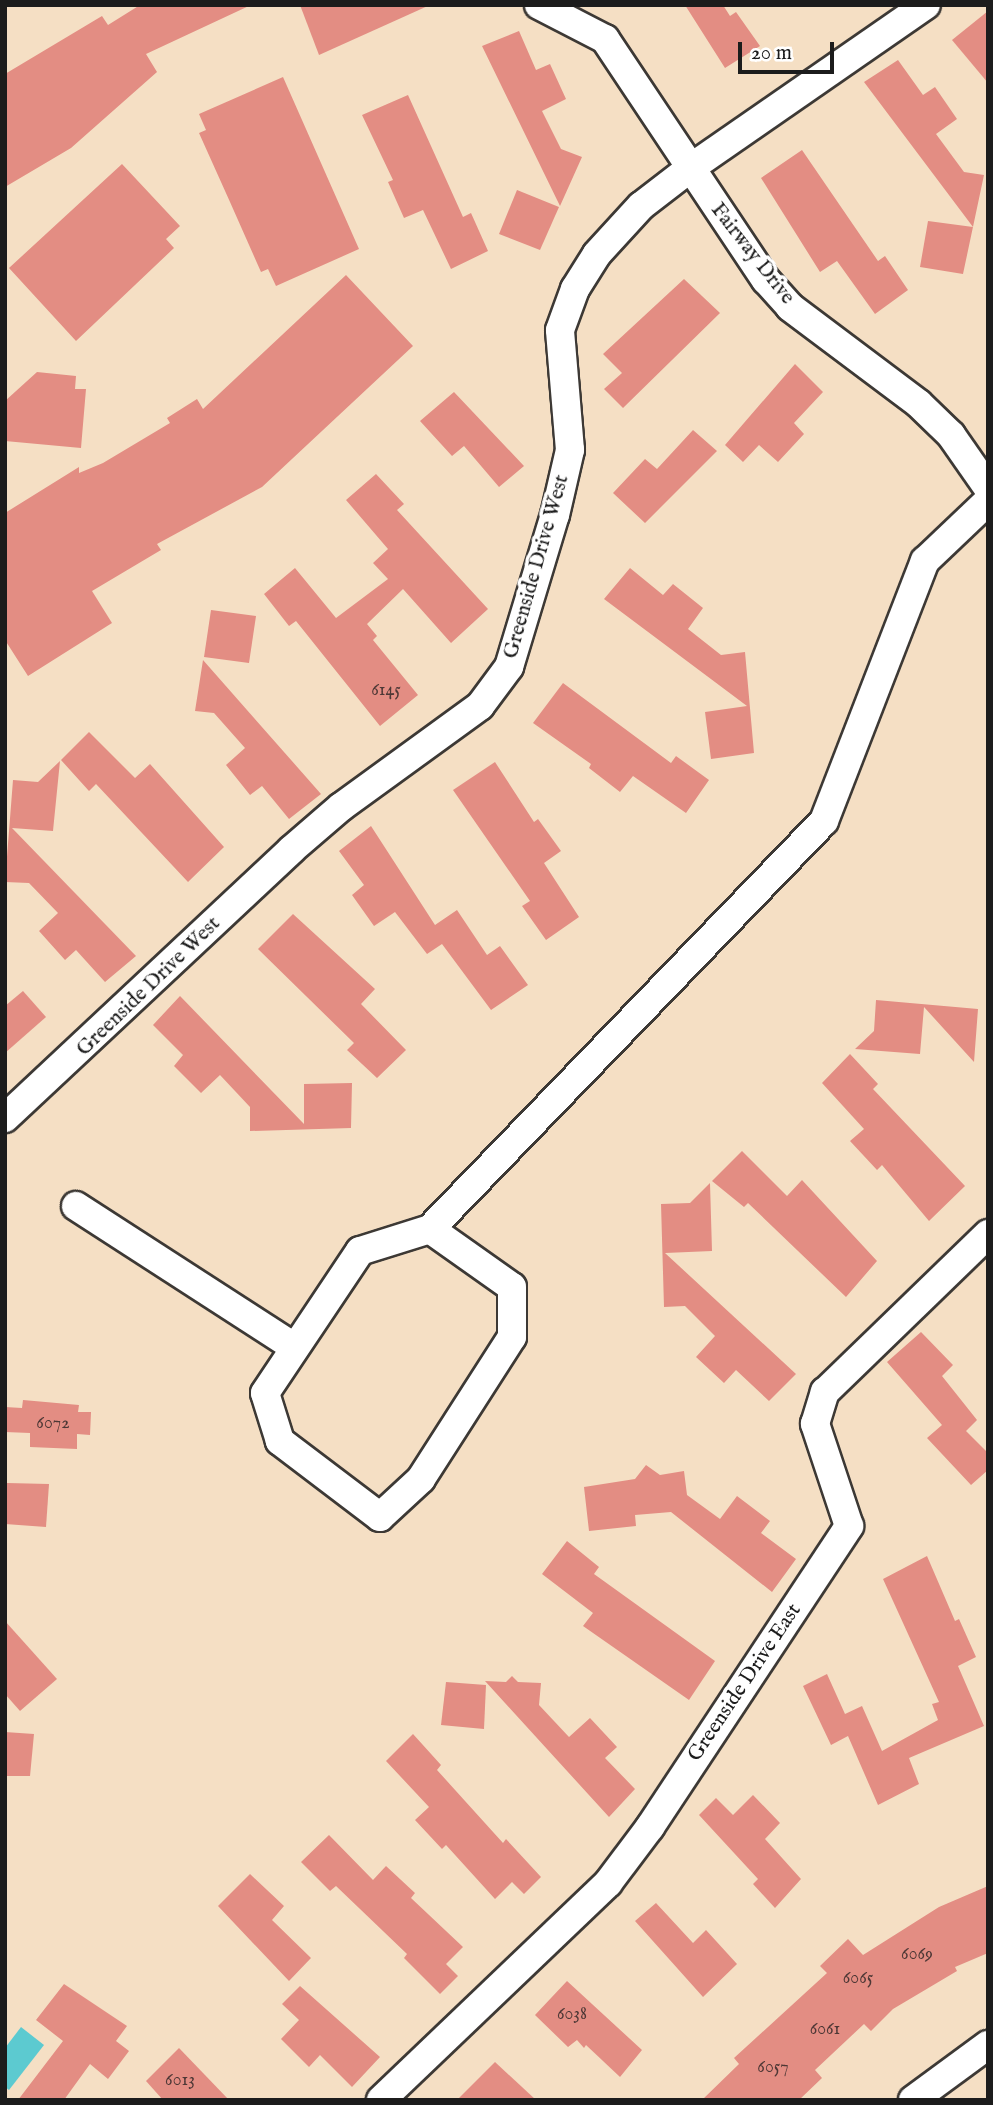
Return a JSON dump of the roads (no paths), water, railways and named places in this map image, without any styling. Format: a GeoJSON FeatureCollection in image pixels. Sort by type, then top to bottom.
{"type":"FeatureCollection","features":[{"type":"Feature","properties":{"kind":"street","name":"Fairway Drive"},"geometry":{"type":"LineString","coordinates":[[539,5],[605,39],[766,280],[790,307],[919,404],[951,435],[988,488]]}},
{"type":"Feature","properties":{"kind":"street","name":"Greenside Drive West"},"geometry":{"type":"LineString","coordinates":[[5,1118],[341,807],[472,713],[509,667],[527,618],[570,450],[560,367],[564,320],[575,289],[597,254],[641,206],[926,5]]}},
{"type":"Feature","properties":{"kind":"street"},"geometry":{"type":"LineString","coordinates":[[430,1229],[512,1287],[512,1337],[421,1479],[380,1517],[280,1441],[265,1392],[360,1251],[430,1229],[824,821],[925,561],[988,501]]}},
{"type":"Feature","properties":{"kind":"street"},"geometry":{"type":"LineString","coordinates":[[76,1206],[294,1347]]}},
{"type":"Feature","properties":{"kind":"street","name":"Greenside Drive East"},"geometry":{"type":"LineString","coordinates":[[381,2100],[608,1883],[650,1827],[849,1526],[815,1424],[825,1392],[988,1234]]}},
{"type":"Feature","properties":{"kind":"street"},"geometry":{"type":"LineString","coordinates":[[923,2096],[988,2045]]}},
{"type":"Feature","properties":{"kind":"water"},"geometry":{"type":"Polygon","coordinates":[[[21,2027],[44,2045],[9,2090],[5,2087],[5,2048],[21,2027]]]}}]}
